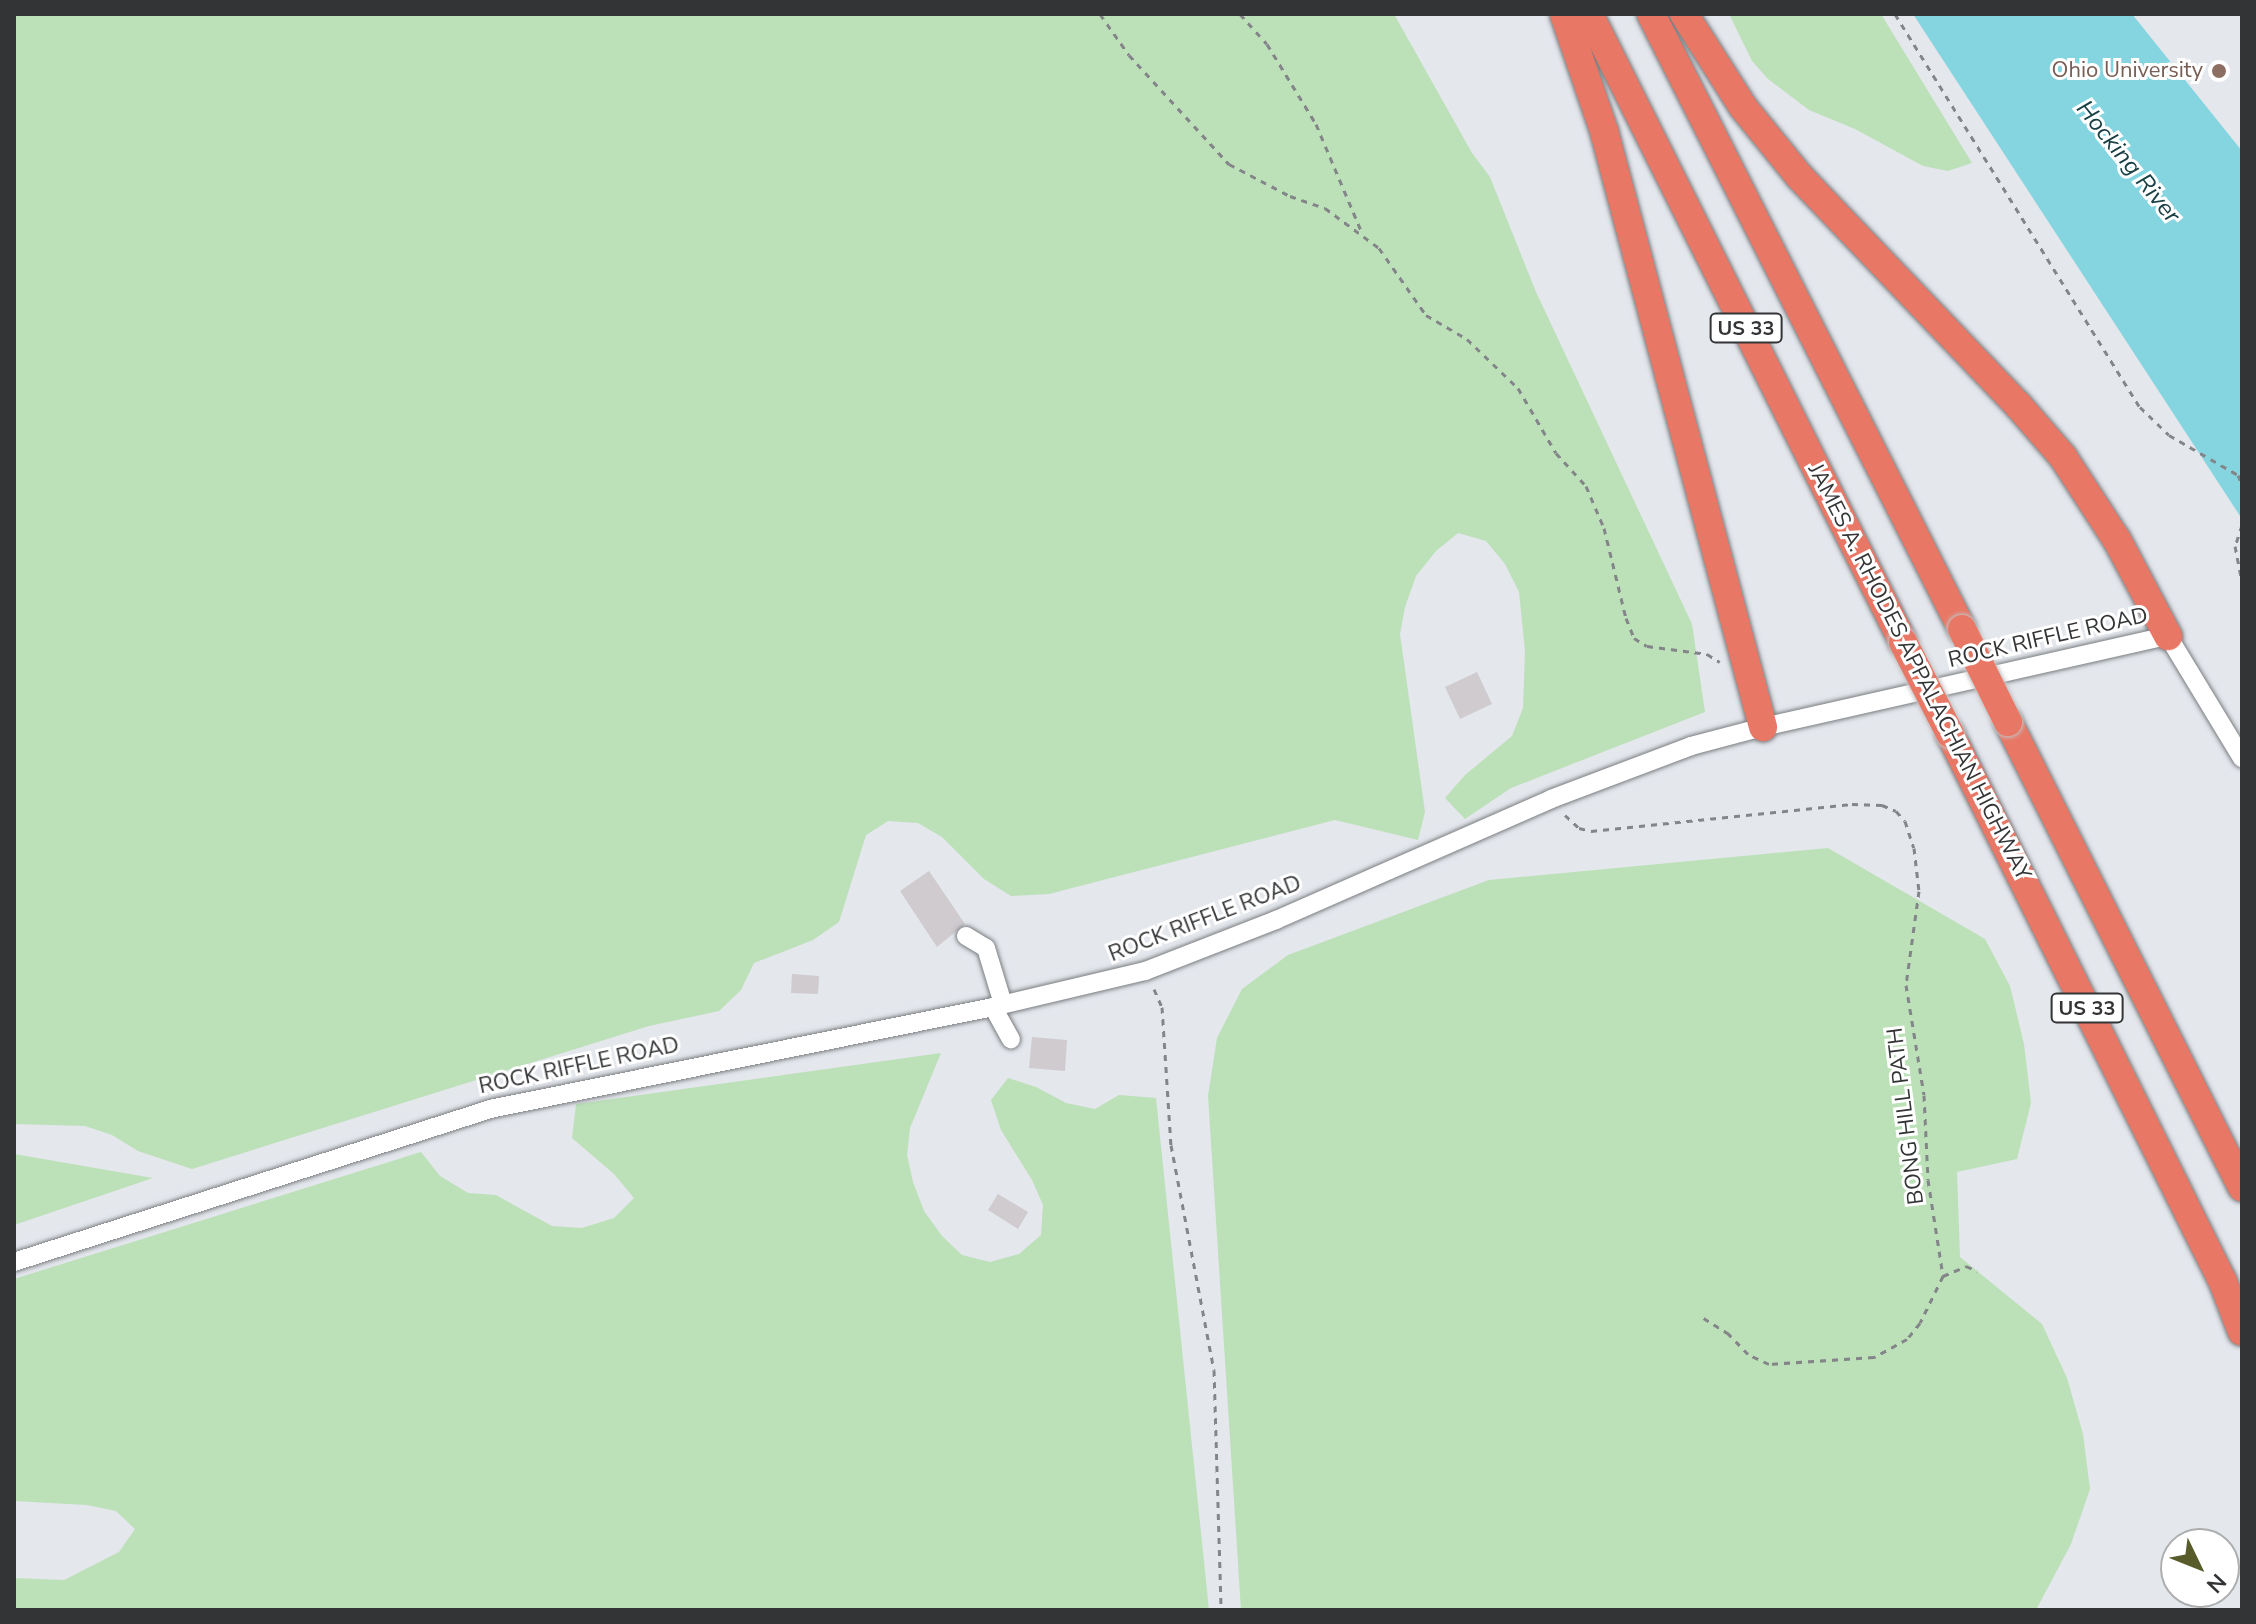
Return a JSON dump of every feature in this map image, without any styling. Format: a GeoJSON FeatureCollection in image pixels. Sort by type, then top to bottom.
{"type":"FeatureCollection","features":[{"type":"Feature","properties":{"kind":"highway"},"geometry":{"type":"LineString","coordinates":[[1564,14],[1604,131],[1763,727]]}},
{"type":"Feature","properties":{"kind":"highway","name":"JAMES A. RHODES APPALACHIAN HIGHWAY"},"geometry":{"type":"LineString","coordinates":[[1589,14],[2223,1282],[2242,1332]]}},
{"type":"Feature","properties":{"kind":"highway","name":"US 33"},"geometry":{"type":"LineString","coordinates":[[1651,14],[2242,1187]]}},
{"type":"Feature","properties":{"kind":"highway"},"geometry":{"type":"LineString","coordinates":[[1684,14],[1743,107],[1799,176],[2018,405],[2063,457],[2117,540],[2168,636]]}},
{"type":"Feature","properties":{"kind":"street","name":"ROCK RIFFLE ROAD"},"geometry":{"type":"LineString","coordinates":[[14,1262],[490,1109],[998,1006],[1145,971],[1276,920],[1540,803],[1691,746],[1763,727],[2168,636],[2242,758]]}},
{"type":"Feature","properties":{"kind":"street"},"geometry":{"type":"LineString","coordinates":[[966,936],[986,948],[998,1006],[1011,1039]]}},
{"type":"Feature","properties":{"kind":"path"},"geometry":{"type":"LineString","coordinates":[[1100,14],[1129,55],[1229,164],[1290,196],[1325,208],[1364,236],[1392,262],[1408,293],[1426,315],[1467,339],[1518,388],[1556,453],[1576,471],[1604,528],[1626,618],[1634,638],[1647,646],[1707,654],[1726,667]]}},
{"type":"Feature","properties":{"kind":"path"},"geometry":{"type":"LineString","coordinates":[[1240,14],[1267,44],[1316,124],[1364,236]]}},
{"type":"Feature","properties":{"kind":"path"},"geometry":{"type":"LineString","coordinates":[[1895,14],[2140,407],[2169,435],[2238,475],[2242,485]]}},
{"type":"Feature","properties":{"kind":"path"},"geometry":{"type":"LineString","coordinates":[[2242,525],[2235,546],[2242,583]]}},
{"type":"Feature","properties":{"kind":"path","name":"BONG HILL PATH"},"geometry":{"type":"LineString","coordinates":[[1562,811],[1579,828],[1591,831],[1852,804],[1882,805],[1896,811],[1905,821],[1914,848],[1919,891],[1906,985],[1924,1095],[1928,1180],[1943,1276]]}},
{"type":"Feature","properties":{"kind":"path"},"geometry":{"type":"LineString","coordinates":[[1145,971],[1162,1007],[1171,1145],[1214,1370],[1221,1610]]}},
{"type":"Feature","properties":{"kind":"path"},"geometry":{"type":"LineString","coordinates":[[1702,1317],[1729,1334],[1748,1354],[1769,1364],[1874,1357],[1892,1349],[1913,1331],[1943,1276],[1966,1266],[1977,1271]]}},
{"type":"Feature","properties":{"kind":"green space"},"geometry":{"type":"Polygon","coordinates":[[[14,14],[1394,14],[1472,153],[1490,177],[1536,292],[1692,624],[1705,712],[1511,788],[1465,819],[1445,798],[1465,775],[1512,736],[1523,708],[1525,651],[1519,592],[1505,564],[1486,541],[1458,533],[1436,551],[1416,576],[1400,634],[1425,812],[1418,840],[1335,820],[1049,894],[1011,896],[984,879],[942,837],[918,823],[888,821],[866,835],[839,922],[813,940],[754,963],[741,990],[719,1011],[649,1026],[192,1169],[138,1151],[112,1135],[85,1126],[14,1124],[14,14]]]}},
{"type":"Feature","properties":{"kind":"green space"},"geometry":{"type":"Polygon","coordinates":[[[1729,14],[1881,14],[1972,163],[1948,171],[1923,166],[1855,129],[1809,110],[1768,79],[1752,61],[1729,14]]]}},
{"type":"Feature","properties":{"kind":"green space"},"geometry":{"type":"Polygon","coordinates":[[[1828,848],[1985,939],[2010,986],[2024,1044],[2031,1103],[2017,1159],[1957,1172],[1960,1257],[2042,1324],[2067,1378],[2083,1434],[2090,1489],[2071,1544],[2036,1610],[1241,1610],[1208,1096],[1217,1038],[1242,989],[1288,955],[1489,880],[1828,848]]]}},
{"type":"Feature","properties":{"kind":"green space"},"geometry":{"type":"Polygon","coordinates":[[[941,1053],[910,1128],[907,1155],[913,1182],[924,1211],[942,1236],[962,1255],[990,1262],[1019,1254],[1041,1235],[1043,1205],[1032,1180],[1001,1130],[991,1100],[1008,1078],[1036,1087],[1066,1103],[1095,1109],[1119,1095],[1156,1098],[1209,1610],[14,1610],[14,1578],[64,1580],[119,1552],[135,1529],[116,1511],[87,1505],[14,1501],[14,1279],[421,1152],[440,1176],[468,1193],[496,1195],[552,1226],[582,1228],[614,1218],[634,1198],[614,1174],[572,1138],[576,1104],[941,1053]]]}},
{"type":"Feature","properties":{"kind":"green space"},"geometry":{"type":"Polygon","coordinates":[[[14,1154],[20,1155],[153,1178],[14,1225],[14,1154]]]}},
{"type":"Feature","properties":{"kind":"water","name":"Hocking River"},"geometry":{"type":"Polygon","coordinates":[[[1913,14],[2132,14],[2242,151],[2242,519],[1913,14]]]}},
{"type":"Feature","properties":{"kind":"building"},"geometry":{"type":"Polygon","coordinates":[[[1477,672],[1492,704],[1460,719],[1445,687],[1477,672]]]}},
{"type":"Feature","properties":{"kind":"building"},"geometry":{"type":"Polygon","coordinates":[[[929,871],[965,924],[937,947],[900,891],[929,871]]]}},
{"type":"Feature","properties":{"kind":"building"},"geometry":{"type":"Polygon","coordinates":[[[792,974],[819,976],[818,994],[791,993],[792,974]]]}},
{"type":"Feature","properties":{"kind":"building"},"geometry":{"type":"Polygon","coordinates":[[[1032,1037],[1067,1040],[1065,1071],[1029,1068],[1032,1037]]]}},
{"type":"Feature","properties":{"kind":"building"},"geometry":{"type":"Polygon","coordinates":[[[998,1194],[1028,1212],[1018,1229],[988,1210],[998,1194]]]}},
{"type":"Feature","properties":{"kind":"place","name":"Ohio University"},"geometry":{"type":"Point","coordinates":[2219,71]}}]}
